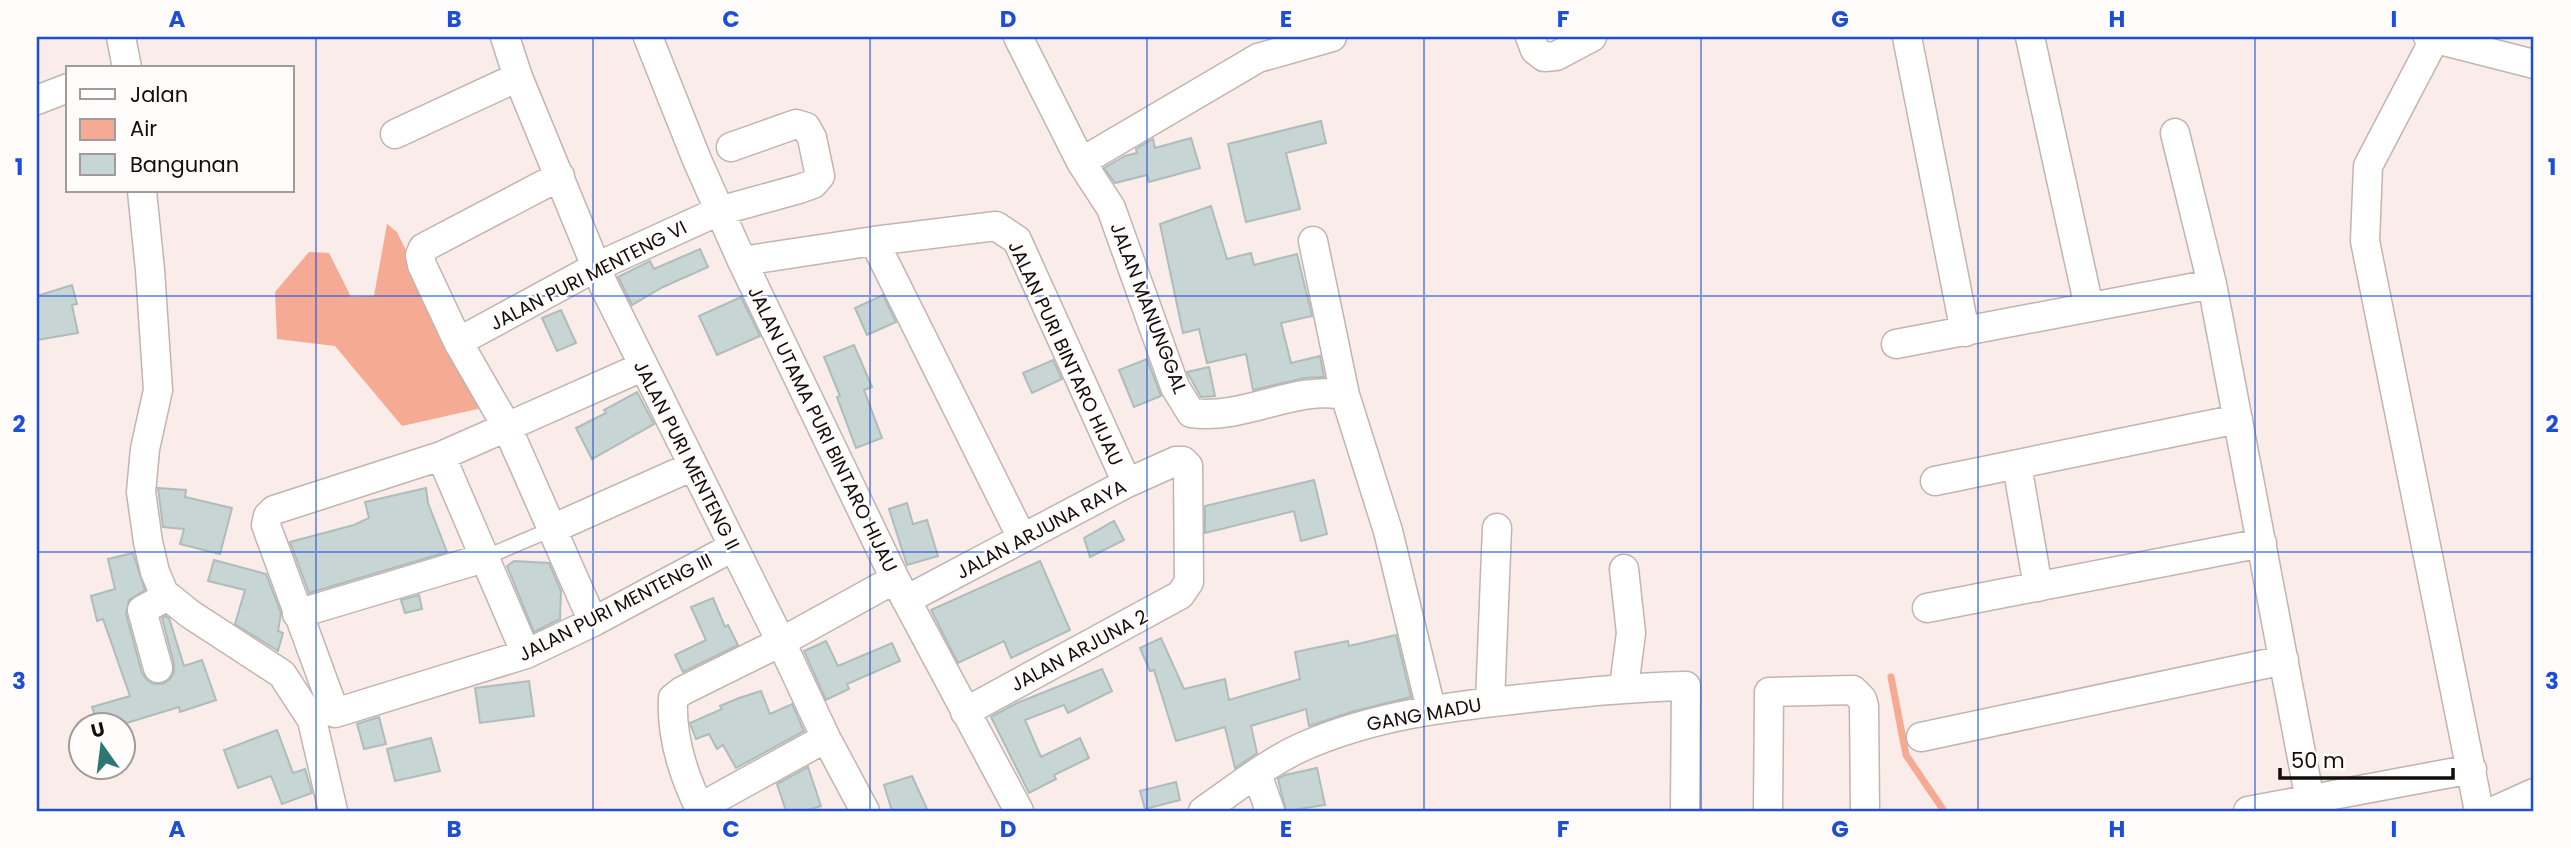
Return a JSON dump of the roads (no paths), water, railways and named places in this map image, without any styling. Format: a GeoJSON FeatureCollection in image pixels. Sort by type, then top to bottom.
{"type":"FeatureCollection","features":[{"type":"Feature","properties":{"kind":"street"},"geometry":{"type":"LineString","coordinates":[[121,37],[127,66]]}},
{"type":"Feature","properties":{"kind":"street","name":"JALAN PURI MENTENG II"},"geometry":{"type":"LineString","coordinates":[[505,37],[518,77],[596,267],[642,367],[864,811]]}},
{"type":"Feature","properties":{"kind":"street","name":"JALAN UTAMA PURI BINTARO HIJAU"},"geometry":{"type":"LineString","coordinates":[[648,37],[742,261],[901,589],[1019,811]]}},
{"type":"Feature","properties":{"kind":"street","name":"JALAN MANUNGGAL"},"geometry":{"type":"LineString","coordinates":[[1018,37],[1081,162],[1111,208],[1175,387],[1191,413],[1208,415],[1246,411],[1311,393],[1345,396]]}},
{"type":"Feature","properties":{"kind":"street"},"geometry":{"type":"LineString","coordinates":[[1081,162],[1258,58],[1332,37]]}},
{"type":"Feature","properties":{"kind":"street"},"geometry":{"type":"LineString","coordinates":[[1530,37],[1535,50],[1544,57],[1556,56],[1592,37]]}},
{"type":"Feature","properties":{"kind":"street"},"geometry":{"type":"LineString","coordinates":[[1907,37],[1965,332]]}},
{"type":"Feature","properties":{"kind":"street"},"geometry":{"type":"LineString","coordinates":[[2030,37],[2089,307]]}},
{"type":"Feature","properties":{"kind":"street"},"geometry":{"type":"LineString","coordinates":[[2479,811],[2365,241],[2368,166],[2431,38],[2534,64]]}},
{"type":"Feature","properties":{"kind":"street"},"geometry":{"type":"LineString","coordinates":[[395,134],[518,77]]}},
{"type":"Feature","properties":{"kind":"street"},"geometry":{"type":"LineString","coordinates":[[37,100],[66,89]]}},
{"type":"Feature","properties":{"kind":"street","name":"JALAN PURI MENTENG VI"},"geometry":{"type":"LineString","coordinates":[[458,342],[596,267],[719,211],[799,189],[813,184],[820,176],[812,138],[806,127],[796,124],[731,147]]}},
{"type":"Feature","properties":{"kind":"street"},"geometry":{"type":"LineString","coordinates":[[2175,133],[2212,284],[2311,805]]}},
{"type":"Feature","properties":{"kind":"street"},"geometry":{"type":"LineString","coordinates":[[560,176],[423,248],[420,255],[422,265],[458,342],[507,427],[593,622]]}},
{"type":"Feature","properties":{"kind":"street"},"geometry":{"type":"LineString","coordinates":[[142,192],[158,390],[145,449],[141,492],[155,572],[164,593],[190,614],[282,674],[312,720],[333,811]]}},
{"type":"Feature","properties":{"kind":"street","name":"JALAN PURI BINTARO HIJAU"},"geometry":{"type":"LineString","coordinates":[[742,261],[996,226],[1007,231],[1017,240],[1127,483]]}},
{"type":"Feature","properties":{"kind":"street"},"geometry":{"type":"LineString","coordinates":[[874,241],[1022,538]]}},
{"type":"Feature","properties":{"kind":"street"},"geometry":{"type":"LineString","coordinates":[[1313,241],[1345,396],[1388,531],[1431,709]]}},
{"type":"Feature","properties":{"kind":"street"},"geometry":{"type":"LineString","coordinates":[[1896,344],[2212,284]]}},
{"type":"Feature","properties":{"kind":"street"},"geometry":{"type":"LineString","coordinates":[[484,558],[297,614],[266,525],[268,516],[274,510],[442,456],[642,367]]}},
{"type":"Feature","properties":{"kind":"street"},"geometry":{"type":"LineString","coordinates":[[1935,481],[2238,419]]}},
{"type":"Feature","properties":{"kind":"street"},"geometry":{"type":"LineString","coordinates":[[442,456],[526,654]]}},
{"type":"Feature","properties":{"kind":"street","name":"JALAN ARJUNA RAYA"},"geometry":{"type":"LineString","coordinates":[[700,810],[682,766],[673,709],[673,698],[682,691],[781,642],[1022,538],[1127,483],[1176,461],[1183,461],[1188,466],[1189,582]]}},
{"type":"Feature","properties":{"kind":"street"},"geometry":{"type":"LineString","coordinates":[[2017,465],[2038,587]]}},
{"type":"Feature","properties":{"kind":"street"},"geometry":{"type":"LineString","coordinates":[[552,529],[693,467]]}},
{"type":"Feature","properties":{"kind":"street"},"geometry":{"type":"LineString","coordinates":[[1490,702],[1497,528]]}},
{"type":"Feature","properties":{"kind":"street"},"geometry":{"type":"LineString","coordinates":[[1927,608],[2262,543]]}},
{"type":"Feature","properties":{"kind":"street","name":"JALAN PURI MENTENG III"},"geometry":{"type":"LineString","coordinates":[[297,614],[335,713],[526,654],[593,622],[733,547]]}},
{"type":"Feature","properties":{"kind":"street"},"geometry":{"type":"LineString","coordinates":[[1623,569],[1631,633],[1625,687]]}},
{"type":"Feature","properties":{"kind":"street","name":"JALAN ARJUNA 2"},"geometry":{"type":"LineString","coordinates":[[965,712],[1180,595],[1189,582]]}},
{"type":"Feature","properties":{"kind":"street"},"geometry":{"type":"LineString","coordinates":[[158,668],[142,610],[168,596]]}},
{"type":"Feature","properties":{"kind":"street"},"geometry":{"type":"LineString","coordinates":[[1921,737],[2284,660]]}},
{"type":"Feature","properties":{"kind":"street","name":"GANG MADU"},"geometry":{"type":"LineString","coordinates":[[1203,811],[1299,749],[1338,732],[1388,717],[1431,709],[1625,687],[1686,686],[1685,811]]}},
{"type":"Feature","properties":{"kind":"street"},"geometry":{"type":"LineString","coordinates":[[1768,811],[1769,692],[1853,690],[1862,699],[1866,798],[1881,811]]}},
{"type":"Feature","properties":{"kind":"street"},"geometry":{"type":"LineString","coordinates":[[700,810],[826,738]]}},
{"type":"Feature","properties":{"kind":"street"},"geometry":{"type":"LineString","coordinates":[[2248,811],[2311,805],[2472,769]]}},
{"type":"Feature","properties":{"kind":"street"},"geometry":{"type":"LineString","coordinates":[[1257,774],[1270,811]]}},
{"type":"Feature","properties":{"kind":"street"},"geometry":{"type":"LineString","coordinates":[[2494,811],[2534,793]]}},
{"type":"Feature","properties":{"kind":"lane"},"geometry":{"type":"LineString","coordinates":[[484,558],[552,529]]}},
{"type":"Feature","properties":{"kind":"water"},"geometry":{"type":"Polygon","coordinates":[[[387,224],[397,232],[482,408],[402,426],[335,346],[277,339],[275,292],[309,252],[329,253],[351,297],[374,296],[387,224]]]}},
{"type":"Feature","properties":{"kind":"waterway"},"geometry":{"type":"LineString","coordinates":[[1891,677],[1906,755],[1944,811]]}}]}
